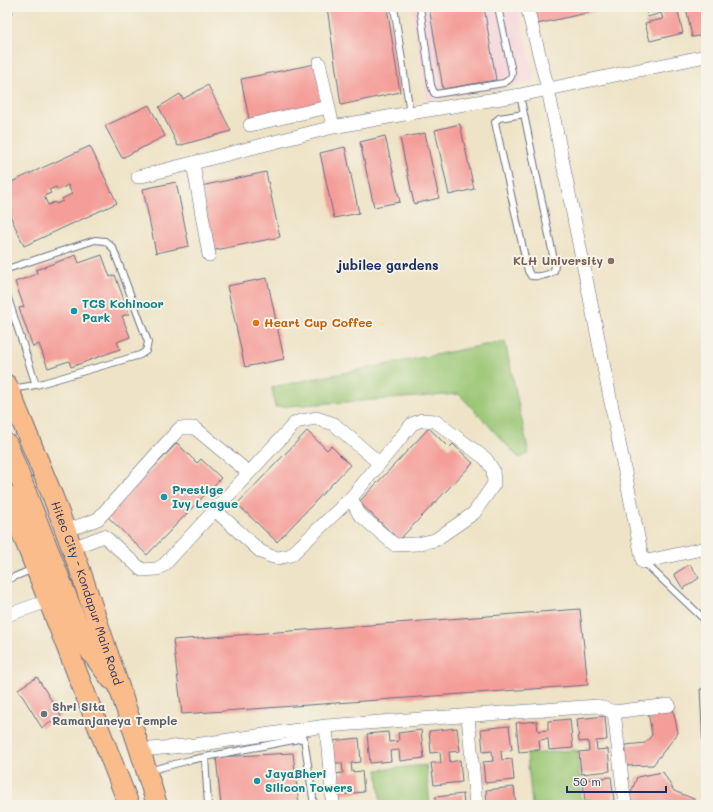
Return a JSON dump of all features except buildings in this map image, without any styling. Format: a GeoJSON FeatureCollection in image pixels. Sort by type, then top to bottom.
{"type":"FeatureCollection","features":[{"type":"Feature","properties":{"kind":"main road","name":"Hitec City - Kondapur Main Road"},"geometry":{"type":"LineString","coordinates":[[8,387],[53,497],[73,538],[157,805]]}},
{"type":"Feature","properties":{"kind":"main road"},"geometry":{"type":"LineString","coordinates":[[7,444],[85,644],[122,696]]}},
{"type":"Feature","properties":{"kind":"main road"},"geometry":{"type":"LineString","coordinates":[[7,495],[129,805]]}},
{"type":"Feature","properties":{"kind":"street"},"geometry":{"type":"LineString","coordinates":[[527,7],[548,89],[644,562],[706,548]]}},
{"type":"Feature","properties":{"kind":"street"},"geometry":{"type":"LineString","coordinates":[[138,177],[333,128],[410,113],[520,96],[706,56]]}},
{"type":"Feature","properties":{"kind":"street"},"geometry":{"type":"LineString","coordinates":[[319,63],[333,128]]}},
{"type":"Feature","properties":{"kind":"street"},"geometry":{"type":"LineString","coordinates":[[250,124],[328,107]]}},
{"type":"Feature","properties":{"kind":"street"},"geometry":{"type":"LineString","coordinates":[[193,163],[209,255]]}},
{"type":"Feature","properties":{"kind":"street"},"geometry":{"type":"LineString","coordinates":[[98,519],[104,536],[142,570],[157,569],[164,565],[296,422],[316,418],[334,424],[380,463]]}},
{"type":"Feature","properties":{"kind":"street"},"geometry":{"type":"LineString","coordinates":[[214,510],[260,551],[278,558],[291,555],[351,498],[412,424],[422,420],[435,421],[486,459],[493,470],[494,484],[474,514],[435,540],[417,544],[395,545],[359,514],[351,498]]}},
{"type":"Feature","properties":{"kind":"street"},"geometry":{"type":"LineString","coordinates":[[73,538],[98,519],[180,428],[196,428],[249,473]]}},
{"type":"Feature","properties":{"kind":"street"},"geometry":{"type":"LineString","coordinates":[[73,538],[104,536]]}},
{"type":"Feature","properties":{"kind":"street"},"geometry":{"type":"LineString","coordinates":[[7,615],[48,601]]}},
{"type":"Feature","properties":{"kind":"street"},"geometry":{"type":"LineString","coordinates":[[140,750],[195,745],[326,726],[597,706],[614,712],[669,705]]}},
{"type":"Feature","properties":{"kind":"street"},"geometry":{"type":"LineString","coordinates":[[614,712],[625,805]]}},
{"type":"Feature","properties":{"kind":"street"},"geometry":{"type":"LineString","coordinates":[[468,716],[476,805]]}},
{"type":"Feature","properties":{"kind":"street"},"geometry":{"type":"LineString","coordinates":[[326,726],[332,805]]}},
{"type":"Feature","properties":{"kind":"lane"},"geometry":{"type":"LineString","coordinates":[[394,7],[410,113]]}},
{"type":"Feature","properties":{"kind":"lane"},"geometry":{"type":"LineString","coordinates":[[420,7],[431,85],[434,93],[436,94],[504,83],[512,76],[498,7]]}},
{"type":"Feature","properties":{"kind":"lane"},"geometry":{"type":"LineString","coordinates":[[520,96],[524,114],[555,265],[554,271],[535,277],[531,276],[528,271],[496,127],[496,122],[499,118],[524,114]]}},
{"type":"Feature","properties":{"kind":"lane"},"geometry":{"type":"LineString","coordinates":[[7,269],[96,240],[105,241],[113,248],[148,342],[146,351],[140,355],[36,385],[8,387]]}},
{"type":"Feature","properties":{"kind":"lane"},"geometry":{"type":"LineString","coordinates":[[7,295],[36,385]]}},
{"type":"Feature","properties":{"kind":"lane"},"geometry":{"type":"LineString","coordinates":[[644,562],[706,621]]}},
{"type":"Feature","properties":{"kind":"lane"},"geometry":{"type":"LineString","coordinates":[[7,580],[35,568]]}},
{"type":"Feature","properties":{"kind":"lane"},"geometry":{"type":"LineString","coordinates":[[147,771],[205,757],[304,738],[314,805]]}},
{"type":"Feature","properties":{"kind":"lane"},"geometry":{"type":"LineString","coordinates":[[205,757],[208,805]]}},
{"type":"Feature","properties":{"kind":"shaded area"},"geometry":{"type":"Polygon","coordinates":[[[412,7],[518,7],[534,77],[533,79],[531,82],[427,100],[412,7]]]}},
{"type":"Feature","properties":{"kind":"green space"},"geometry":{"type":"Polygon","coordinates":[[[505,341],[529,454],[519,458],[459,394],[275,407],[272,387],[505,341]]]}},
{"type":"Feature","properties":{"kind":"green space"},"geometry":{"type":"Polygon","coordinates":[[[577,750],[582,804],[532,805],[527,754],[577,750]]]}},
{"type":"Feature","properties":{"kind":"green space"},"geometry":{"type":"Polygon","coordinates":[[[426,765],[430,805],[381,805],[377,770],[426,765]]]}},
{"type":"Feature","properties":{"kind":"place","name":"KLH University"},"geometry":{"type":"Point","coordinates":[611,261]}},
{"type":"Feature","properties":{"kind":"place","name":"TCS Kohinoor Park"},"geometry":{"type":"Point","coordinates":[74,311]}},
{"type":"Feature","properties":{"kind":"place","name":"Heart Cup Coffee"},"geometry":{"type":"Point","coordinates":[256,323]}},
{"type":"Feature","properties":{"kind":"place","name":"Prestige Ivy League"},"geometry":{"type":"Point","coordinates":[164,497]}},
{"type":"Feature","properties":{"kind":"place","name":"Shri Sita Ramanjaneya Temple"},"geometry":{"type":"Point","coordinates":[44,714]}},
{"type":"Feature","properties":{"kind":"place","name":"JayaBheri Silicon Towers"},"geometry":{"type":"Point","coordinates":[257,781]}},
{"type":"Feature","properties":{"kind":"district","name":"jubilee gardens"},"geometry":{"type":"Point","coordinates":[388,265]}}]}
